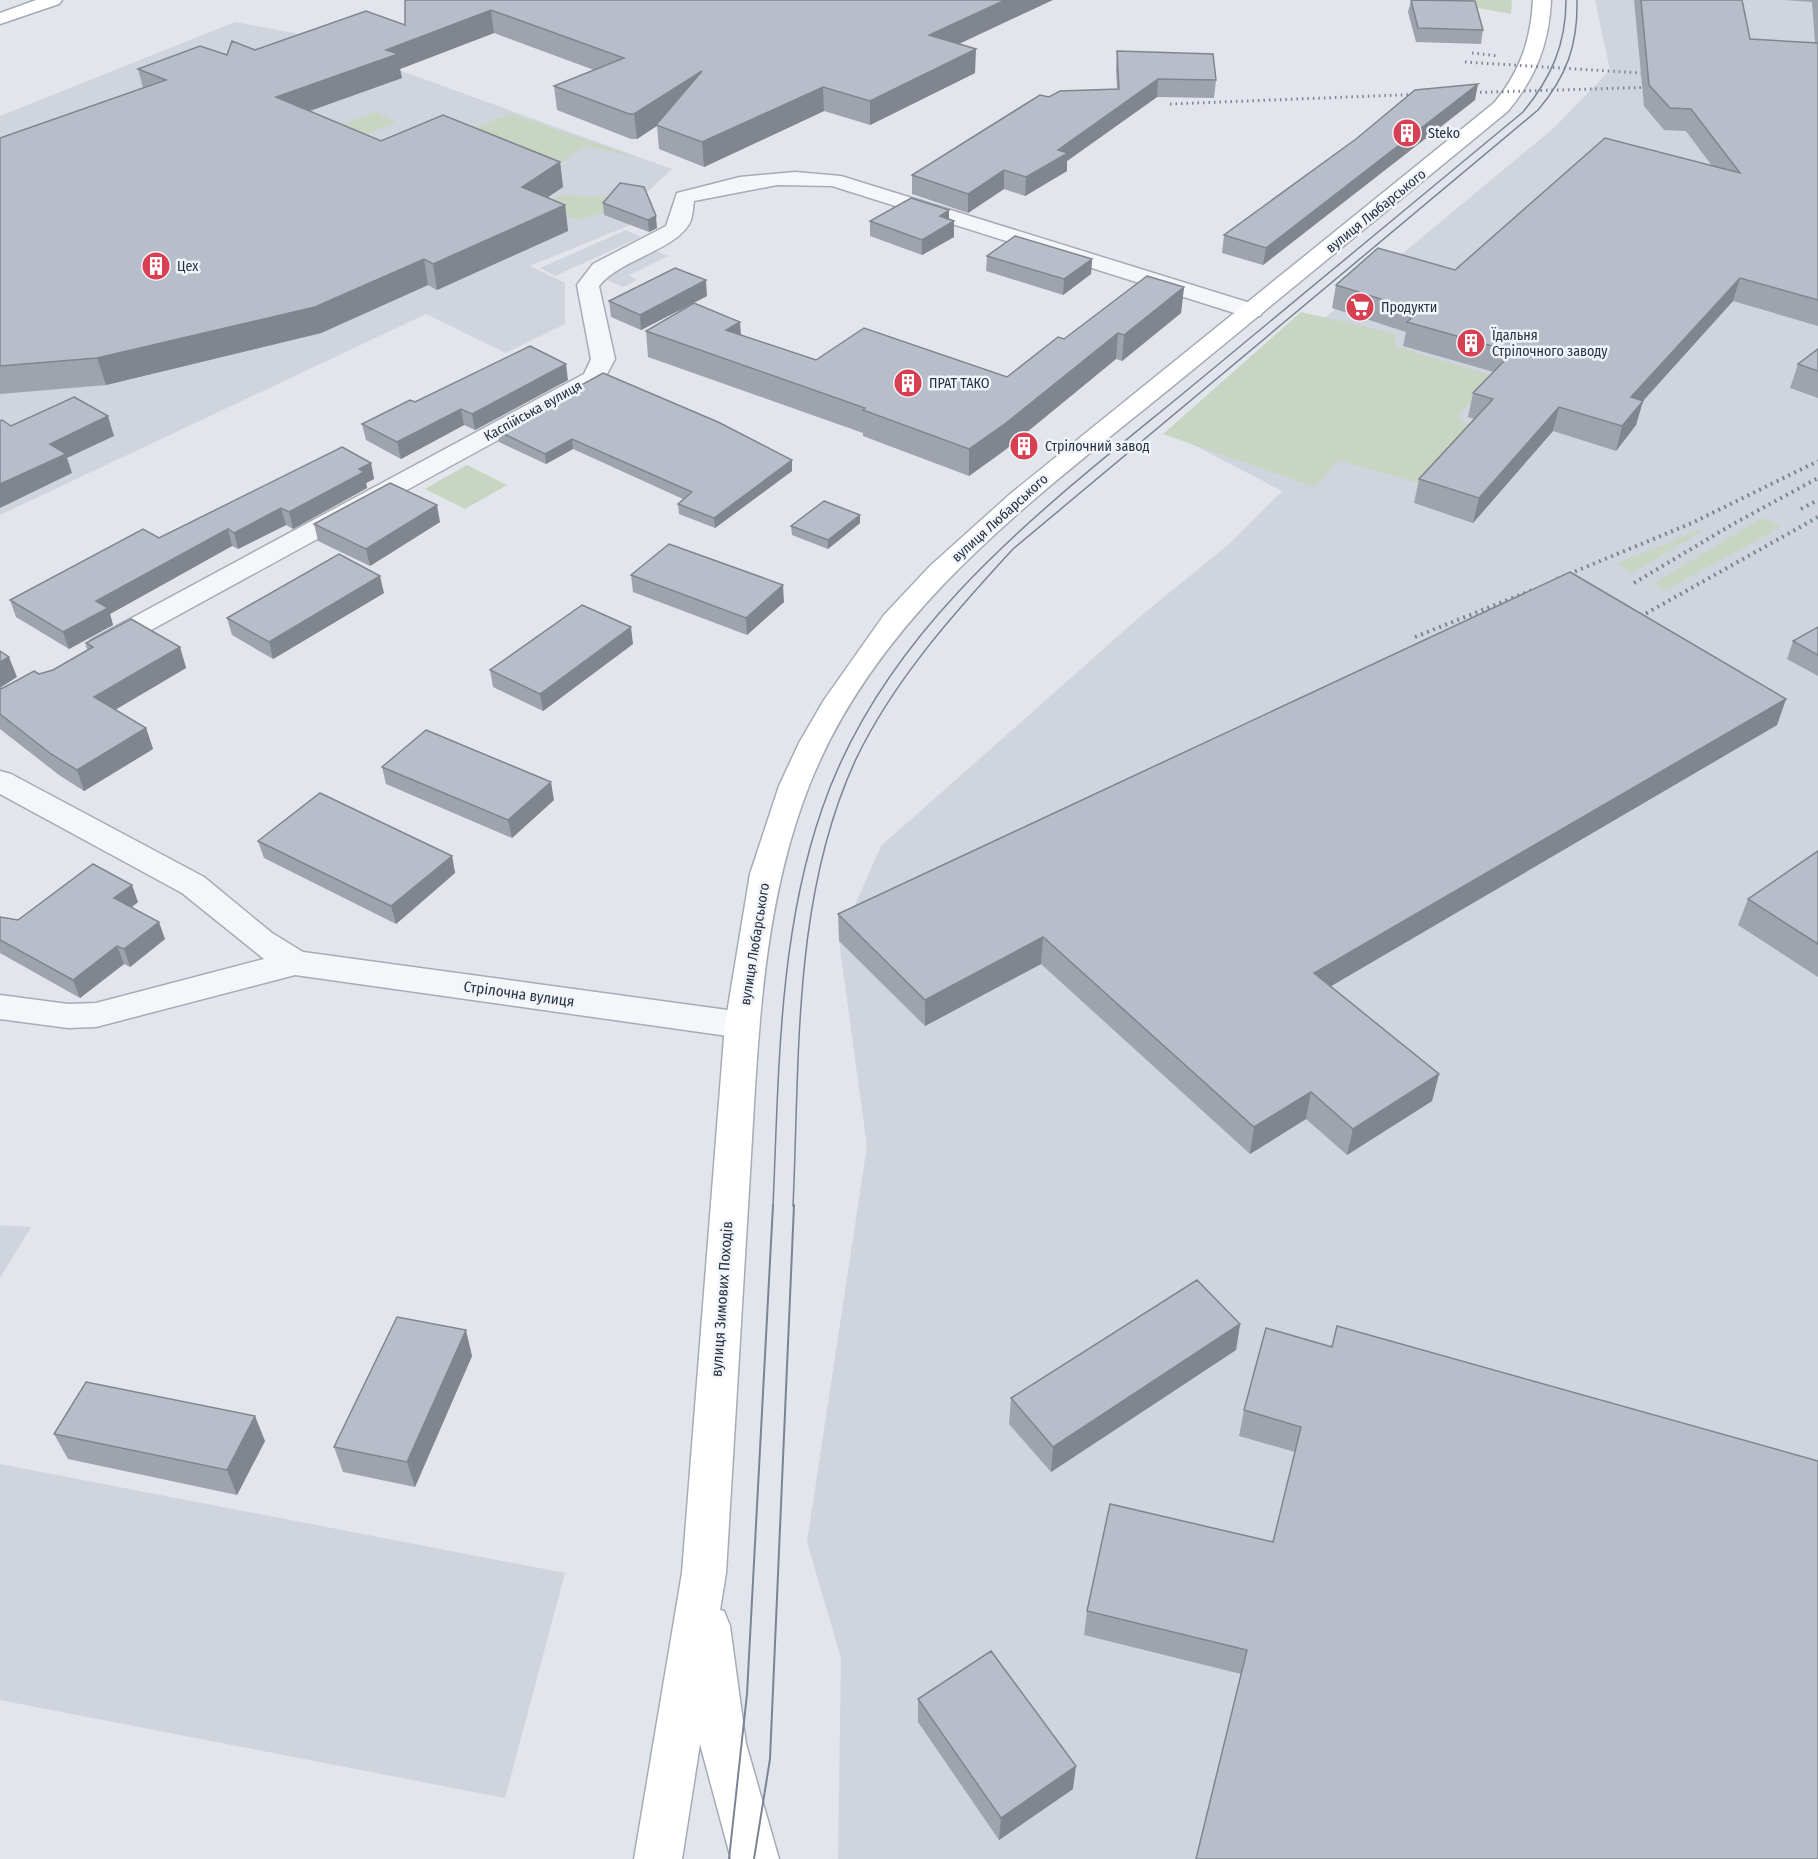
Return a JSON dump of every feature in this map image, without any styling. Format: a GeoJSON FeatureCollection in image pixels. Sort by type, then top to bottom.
{"type":"FeatureCollection","features":[{"type":"Feature","properties":{"kind":"main road"},"geometry":{"type":"LineString","coordinates":[[0,6],[16,0]]}},
{"type":"Feature","properties":{"kind":"main road"},"geometry":{"type":"LineString","coordinates":[[0,19],[53,0]]}},
{"type":"Feature","properties":{"kind":"main road","name":"вулиця Любарського"},"geometry":{"type":"LineString","coordinates":[[742,1025],[766,874],[794,786],[814,742],[864,662],[894,621],[940,572],[1018,500],[1501,107],[1522,80],[1537,48],[1542,0]]}},
{"type":"Feature","properties":{"kind":"main road","name":"вулиця Зимових Походів"},"geometry":{"type":"LineString","coordinates":[[658,1859],[704,1573],[742,1025]]}},
{"type":"Feature","properties":{"kind":"main road","name":"вулиця Зимових Походів"},"geometry":{"type":"LineString","coordinates":[[704,1573],[714,1685],[723,1744],[755,1859]]}},
{"type":"Feature","properties":{"kind":"street","name":"Каспійська вулиця"},"geometry":{"type":"LineString","coordinates":[[82,656],[594,378],[603,359],[588,285],[601,269],[674,230],[681,219],[684,197],[736,183],[778,176],[804,176],[834,180],[1252,311]]}},
{"type":"Feature","properties":{"kind":"street","name":"Стрілочна вулиця"},"geometry":{"type":"LineString","coordinates":[[0,781],[193,885],[260,941],[295,963]]}},
{"type":"Feature","properties":{"kind":"street","name":"Стрілочна вулиця"},"geometry":{"type":"LineString","coordinates":[[0,1007],[68,1016],[96,1015],[127,1009],[215,983],[295,963],[742,1025]]}},
{"type":"Feature","properties":{"kind":"shaded area"},"geometry":{"type":"Polygon","coordinates":[[[1595,0],[1818,0],[1818,1859],[838,1859],[841,1658],[807,1542],[867,1146],[839,941],[881,846],[1143,614],[1228,545],[1282,491],[1180,438],[1555,127],[1610,70],[1595,0]]]}},
{"type":"Feature","properties":{"kind":"shaded area"},"geometry":{"type":"Polygon","coordinates":[[[235,22],[299,34],[672,169],[645,194],[653,204],[626,213],[635,223],[530,266],[565,283],[565,324],[506,353],[426,314],[0,515],[0,116],[235,22]]]}},
{"type":"Feature","properties":{"kind":"shaded area"},"geometry":{"type":"Polygon","coordinates":[[[626,230],[641,237],[555,276],[540,268],[626,230]]]}},
{"type":"Feature","properties":{"kind":"shaded area"},"geometry":{"type":"Polygon","coordinates":[[[654,250],[668,256],[629,275],[637,280],[623,287],[599,276],[654,250]]]}},
{"type":"Feature","properties":{"kind":"shaded area"},"geometry":{"type":"Polygon","coordinates":[[[0,1225],[31,1227],[0,1278],[0,1225]]]}},
{"type":"Feature","properties":{"kind":"shaded area"},"geometry":{"type":"Polygon","coordinates":[[[0,1464],[565,1573],[505,1798],[0,1700],[0,1464]]]}},
{"type":"Feature","properties":{"kind":"green space"},"geometry":{"type":"Polygon","coordinates":[[[1433,0],[1512,0],[1511,14],[1433,0]]]}},
{"type":"Feature","properties":{"kind":"green space"},"geometry":{"type":"Polygon","coordinates":[[[375,112],[396,122],[355,140],[333,128],[375,112]]]}},
{"type":"Feature","properties":{"kind":"green space"},"geometry":{"type":"Polygon","coordinates":[[[511,114],[636,157],[584,146],[557,165],[470,130],[511,114]]]}},
{"type":"Feature","properties":{"kind":"green space"},"geometry":{"type":"Polygon","coordinates":[[[561,195],[612,197],[604,212],[579,220],[543,207],[561,195]]]}},
{"type":"Feature","properties":{"kind":"green space"},"geometry":{"type":"Polygon","coordinates":[[[1301,312],[1395,334],[1395,346],[1496,377],[1460,412],[1459,421],[1471,425],[1418,483],[1338,460],[1315,487],[1163,434],[1301,312]]]}},
{"type":"Feature","properties":{"kind":"green space"},"geometry":{"type":"Polygon","coordinates":[[[467,465],[507,485],[465,509],[425,489],[467,465]]]}},
{"type":"Feature","properties":{"kind":"green space"},"geometry":{"type":"Polygon","coordinates":[[[1762,518],[1781,527],[1666,590],[1653,584],[1762,518]]]}},
{"type":"Feature","properties":{"kind":"green space"},"geometry":{"type":"Polygon","coordinates":[[[1699,530],[1702,531],[1632,573],[1616,564],[1699,530]]]}},
{"type":"Feature","properties":{"kind":"building"},"geometry":{"type":"Polygon","coordinates":[[[405,0],[1005,0],[929,35],[976,49],[870,101],[823,87],[702,142],[656,125],[702,71],[634,114],[629,114],[554,86],[624,58],[491,10],[386,50],[398,54],[276,97],[381,141],[443,115],[560,162],[522,187],[565,205],[433,264],[424,259],[315,307],[97,358],[0,366],[0,138],[166,80],[138,69],[200,46],[227,55],[232,41],[255,50],[366,11],[405,25],[405,0]]]}},
{"type":"Feature","properties":{"kind":"building"},"geometry":{"type":"Polygon","coordinates":[[[1411,0],[1475,1],[1483,30],[1418,28],[1411,0]]]}},
{"type":"Feature","properties":{"kind":"building"},"geometry":{"type":"Polygon","coordinates":[[[1641,0],[1742,0],[1750,39],[1818,43],[1818,300],[1740,278],[1631,397],[1643,401],[1622,426],[1559,407],[1479,498],[1419,479],[1493,399],[1473,393],[1513,352],[1407,322],[1419,311],[1336,285],[1378,248],[1455,270],[1605,138],[1740,173],[1691,109],[1670,108],[1649,85],[1641,0]]]}},
{"type":"Feature","properties":{"kind":"building"},"geometry":{"type":"Polygon","coordinates":[[[1117,51],[1213,54],[1216,80],[1158,79],[1058,150],[1068,153],[1026,177],[1004,170],[968,194],[912,175],[1040,95],[1049,97],[1060,91],[1119,89],[1117,51]]]}},
{"type":"Feature","properties":{"kind":"building"},"geometry":{"type":"Polygon","coordinates":[[[1478,84],[1266,248],[1224,235],[1356,139],[1415,90],[1478,84]]]}},
{"type":"Feature","properties":{"kind":"building"},"geometry":{"type":"Polygon","coordinates":[[[620,183],[644,187],[656,216],[648,220],[603,203],[620,183]]]}},
{"type":"Feature","properties":{"kind":"building"},"geometry":{"type":"Polygon","coordinates":[[[911,198],[949,210],[940,216],[954,221],[922,240],[870,221],[911,198]]]}},
{"type":"Feature","properties":{"kind":"building"},"geometry":{"type":"Polygon","coordinates":[[[1015,236],[1092,259],[1064,279],[987,256],[1015,236]]]}},
{"type":"Feature","properties":{"kind":"building"},"geometry":{"type":"Polygon","coordinates":[[[675,268],[706,280],[640,315],[609,301],[675,268]]]}},
{"type":"Feature","properties":{"kind":"building"},"geometry":{"type":"Polygon","coordinates":[[[1147,276],[1184,287],[1124,335],[1118,333],[1006,423],[969,449],[863,410],[865,408],[646,331],[694,303],[740,322],[726,330],[816,360],[864,328],[1007,377],[1058,337],[1064,339],[1147,276]]]}},
{"type":"Feature","properties":{"kind":"building"},"geometry":{"type":"Polygon","coordinates":[[[530,346],[566,364],[472,414],[461,409],[397,442],[362,424],[410,400],[415,402],[530,346]]]}},
{"type":"Feature","properties":{"kind":"building"},"geometry":{"type":"Polygon","coordinates":[[[1818,349],[1818,371],[1798,364],[1818,349]]]}},
{"type":"Feature","properties":{"kind":"building"},"geometry":{"type":"Polygon","coordinates":[[[603,373],[718,422],[792,460],[714,518],[678,504],[692,492],[572,439],[545,454],[498,431],[603,373]]]}},
{"type":"Feature","properties":{"kind":"building"},"geometry":{"type":"Polygon","coordinates":[[[74,397],[108,416],[50,444],[66,454],[0,484],[0,421],[11,426],[74,397]]]}},
{"type":"Feature","properties":{"kind":"building"},"geometry":{"type":"Polygon","coordinates":[[[342,447],[371,463],[359,469],[364,472],[289,512],[281,508],[234,533],[228,529],[96,601],[108,608],[63,632],[10,600],[143,529],[159,538],[342,447]]]}},
{"type":"Feature","properties":{"kind":"building"},"geometry":{"type":"Polygon","coordinates":[[[390,483],[437,505],[366,549],[314,524],[390,483]]]}},
{"type":"Feature","properties":{"kind":"building"},"geometry":{"type":"Polygon","coordinates":[[[824,501],[860,515],[828,540],[791,526],[824,501]]]}},
{"type":"Feature","properties":{"kind":"building"},"geometry":{"type":"Polygon","coordinates":[[[669,544],[783,585],[746,618],[631,575],[669,544]]]}},
{"type":"Feature","properties":{"kind":"building"},"geometry":{"type":"Polygon","coordinates":[[[339,554],[380,576],[269,642],[227,618],[339,554]]]}},
{"type":"Feature","properties":{"kind":"building"},"geometry":{"type":"Polygon","coordinates":[[[1570,572],[1786,699],[1314,973],[1439,1074],[1353,1129],[1311,1092],[1254,1127],[1043,937],[925,1000],[838,914],[1570,572]]]}},
{"type":"Feature","properties":{"kind":"building"},"geometry":{"type":"Polygon","coordinates":[[[582,605],[631,627],[540,694],[490,670],[582,605]]]}},
{"type":"Feature","properties":{"kind":"building"},"geometry":{"type":"Polygon","coordinates":[[[131,619],[180,647],[94,697],[146,728],[77,770],[51,754],[0,714],[0,689],[34,671],[39,674],[53,670],[93,647],[86,643],[131,619]]]}},
{"type":"Feature","properties":{"kind":"building"},"geometry":{"type":"Polygon","coordinates":[[[1818,627],[1818,655],[1793,641],[1818,627]]]}},
{"type":"Feature","properties":{"kind":"building"},"geometry":{"type":"Polygon","coordinates":[[[0,651],[9,657],[0,662],[0,651]]]}},
{"type":"Feature","properties":{"kind":"building"},"geometry":{"type":"Polygon","coordinates":[[[426,730],[551,782],[508,820],[382,767],[426,730]]]}},
{"type":"Feature","properties":{"kind":"building"},"geometry":{"type":"Polygon","coordinates":[[[320,793],[452,856],[391,906],[258,841],[320,793]]]}},
{"type":"Feature","properties":{"kind":"building"},"geometry":{"type":"Polygon","coordinates":[[[1818,851],[1818,944],[1748,899],[1818,851]]]}},
{"type":"Feature","properties":{"kind":"building"},"geometry":{"type":"Polygon","coordinates":[[[93,864],[132,885],[114,898],[159,922],[124,949],[117,946],[73,980],[0,940],[0,917],[18,920],[93,864]]]}},
{"type":"Feature","properties":{"kind":"building"},"geometry":{"type":"Polygon","coordinates":[[[1197,1280],[1240,1324],[1053,1447],[1011,1398],[1197,1280]]]}},
{"type":"Feature","properties":{"kind":"building"},"geometry":{"type":"Polygon","coordinates":[[[397,1317],[466,1330],[407,1462],[334,1447],[397,1317]]]}},
{"type":"Feature","properties":{"kind":"building"},"geometry":{"type":"Polygon","coordinates":[[[1337,1326],[1818,1461],[1818,1859],[1196,1859],[1247,1650],[1087,1611],[1110,1504],[1273,1542],[1301,1427],[1244,1410],[1266,1328],[1332,1347],[1337,1326]]]}},
{"type":"Feature","properties":{"kind":"building"},"geometry":{"type":"Polygon","coordinates":[[[86,1382],[255,1416],[227,1470],[54,1434],[86,1382]]]}},
{"type":"Feature","properties":{"kind":"building"},"geometry":{"type":"Polygon","coordinates":[[[991,1651],[1076,1766],[1001,1818],[918,1699],[991,1651]]]}},
{"type":"Feature","properties":{"kind":"tram line"},"geometry":{"type":"LineString","coordinates":[[773,1206],[783,1005],[797,906],[822,809],[851,741],[888,679],[932,621],[981,568],[1035,518],[1523,112],[1542,86],[1555,60],[1563,32],[1566,0]]}},
{"type":"Feature","properties":{"kind":"tram line"},"geometry":{"type":"LineString","coordinates":[[793,1206],[803,979],[820,866],[835,812],[856,759],[888,702],[947,623],[1013,549],[1538,110],[1556,85],[1569,59],[1575,31],[1577,0]]}},
{"type":"Feature","properties":{"kind":"tram line"},"geometry":{"type":"LineString","coordinates":[[729,1859],[747,1694],[773,1205]]}},
{"type":"Feature","properties":{"kind":"tram line"},"geometry":{"type":"LineString","coordinates":[[754,1859],[770,1759],[794,1205]]}},
{"type":"Feature","properties":{"kind":"railway"},"geometry":{"type":"LineString","coordinates":[[1472,53],[1499,56]]}},
{"type":"Feature","properties":{"kind":"railway"},"geometry":{"type":"LineString","coordinates":[[1465,62],[1656,74]]}},
{"type":"Feature","properties":{"kind":"railway"},"geometry":{"type":"LineString","coordinates":[[1458,93],[1659,87]]}},
{"type":"Feature","properties":{"kind":"railway"},"geometry":{"type":"LineString","coordinates":[[1170,104],[1425,94]]}},
{"type":"Feature","properties":{"kind":"railway"},"geometry":{"type":"LineString","coordinates":[[1557,579],[1694,522],[1818,461]]}},
{"type":"Feature","properties":{"kind":"railway"},"geometry":{"type":"LineString","coordinates":[[1634,583],[1733,524],[1818,478]]}},
{"type":"Feature","properties":{"kind":"railway"},"geometry":{"type":"LineString","coordinates":[[1801,509],[1818,500]]}},
{"type":"Feature","properties":{"kind":"railway"},"geometry":{"type":"LineString","coordinates":[[1629,623],[1818,517]]}},
{"type":"Feature","properties":{"kind":"railway"},"geometry":{"type":"LineString","coordinates":[[1415,637],[1535,589]]}},
{"type":"Feature","properties":{"kind":"place","name":"Steko"},"geometry":{"type":"Point","coordinates":[1407,133]}},
{"type":"Feature","properties":{"kind":"place","name":"Цех"},"geometry":{"type":"Point","coordinates":[156,266]}},
{"type":"Feature","properties":{"kind":"place","name":"Продукти"},"geometry":{"type":"Point","coordinates":[1360,307]}},
{"type":"Feature","properties":{"kind":"place","name":"Їдальня Стрілочного заводу"},"geometry":{"type":"Point","coordinates":[1471,343]}},
{"type":"Feature","properties":{"kind":"place","name":"ПРАТ ТАКО"},"geometry":{"type":"Point","coordinates":[908,383]}},
{"type":"Feature","properties":{"kind":"place","name":"Стрілочний завод"},"geometry":{"type":"Point","coordinates":[1024,446]}}]}
